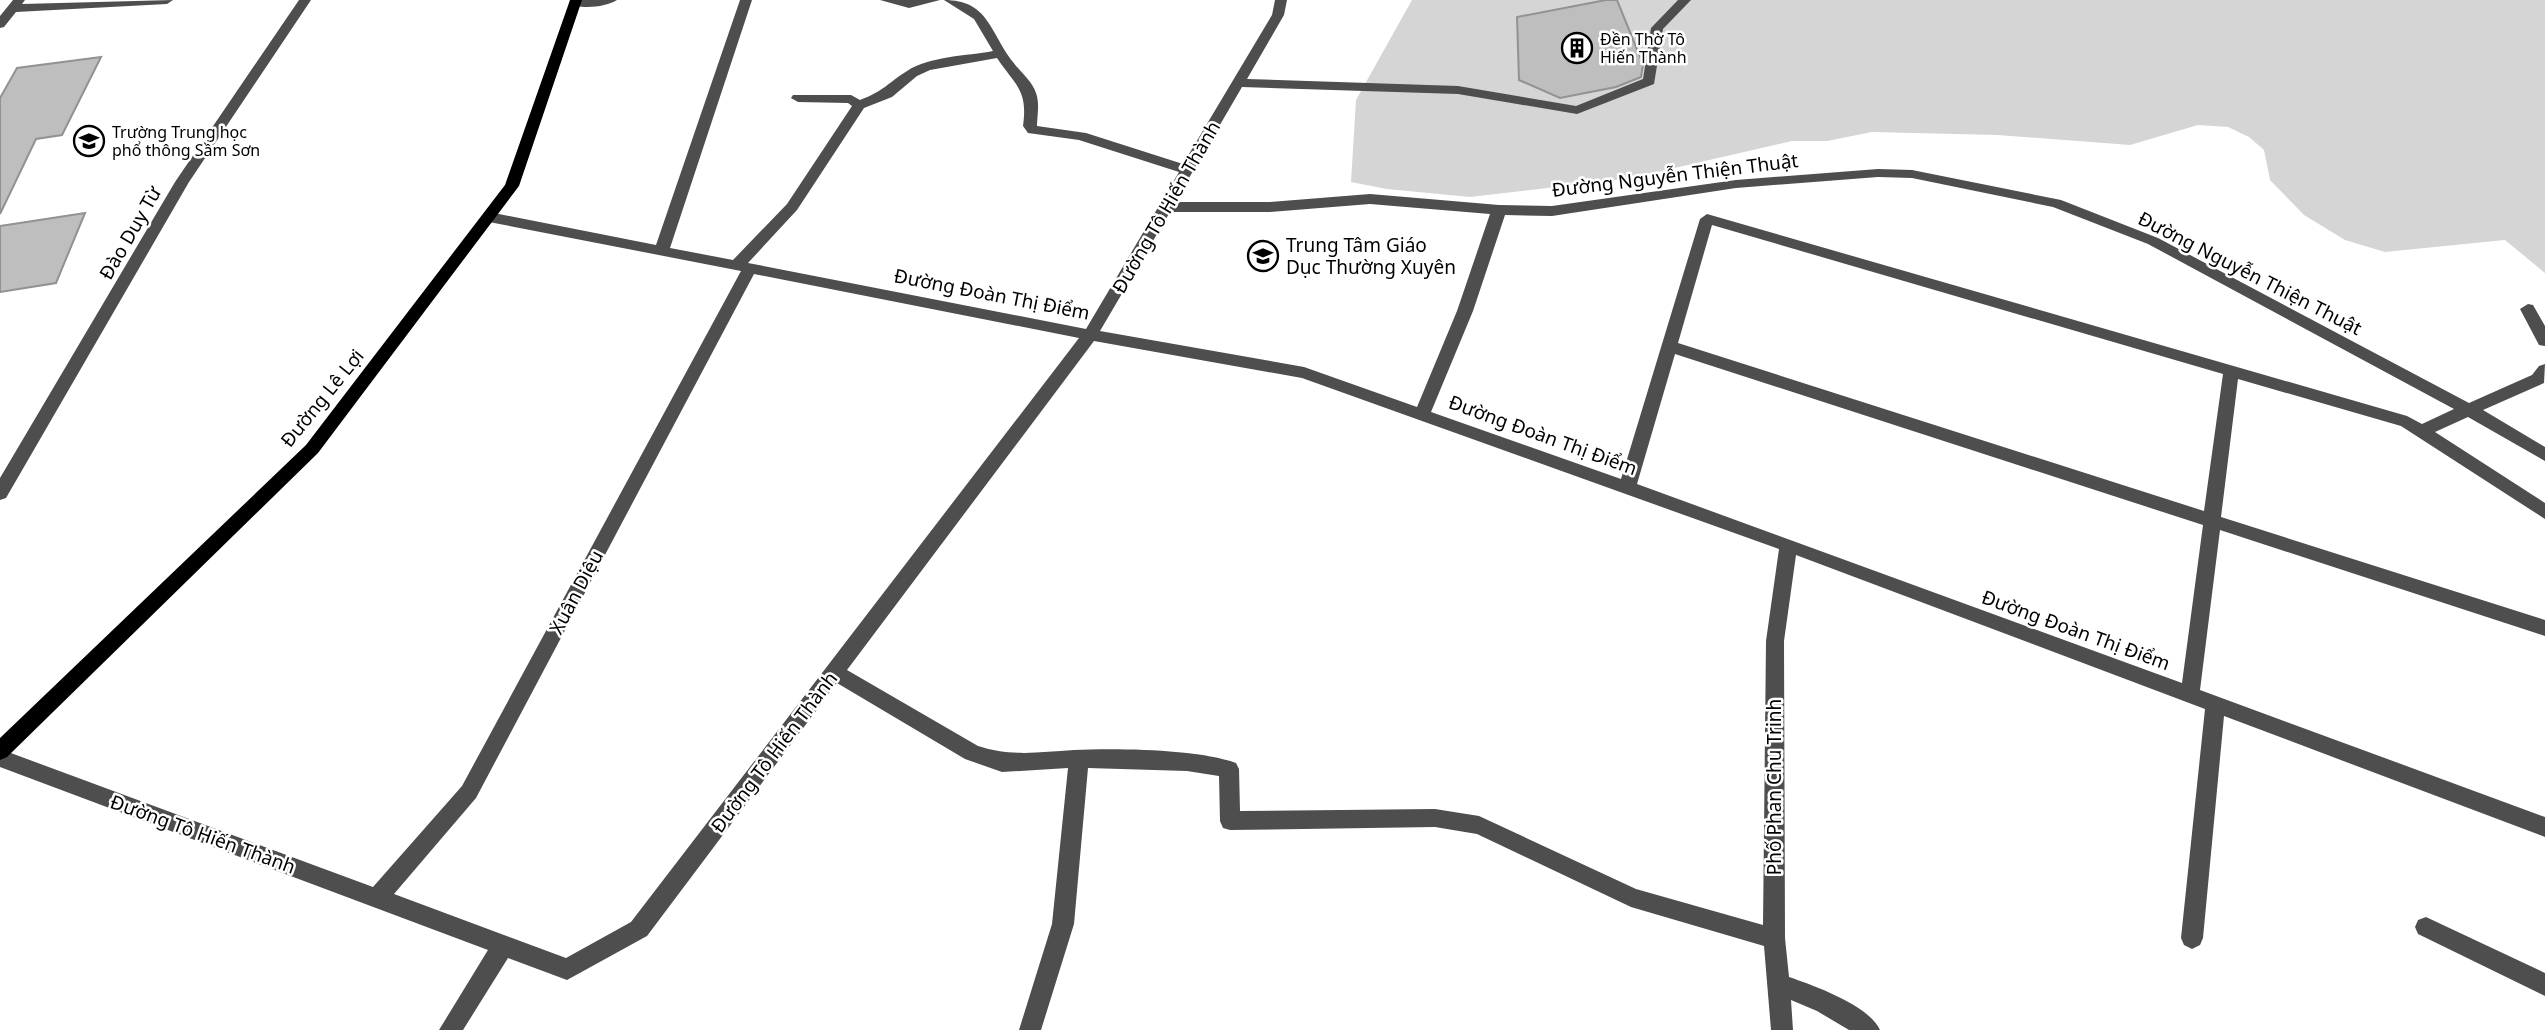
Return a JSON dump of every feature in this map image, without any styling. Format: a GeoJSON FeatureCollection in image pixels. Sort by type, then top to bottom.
{"type":"FeatureCollection","features":[{"type":"Feature","properties":{"kind":"main road","name":"Đường Lê Lợi"},"geometry":{"type":"LineString","coordinates":[[0,751],[312,449],[512,186],[575,2]]}},
{"type":"Feature","properties":{"kind":"street"},"geometry":{"type":"LineString","coordinates":[[0,24],[16,4],[167,0]]}},
{"type":"Feature","properties":{"kind":"street","name":"Đào Duy Từ"},"geometry":{"type":"LineString","coordinates":[[0,493],[182,182],[305,0]]}},
{"type":"Feature","properties":{"kind":"street"},"geometry":{"type":"LineString","coordinates":[[575,2],[611,0]]}},
{"type":"Feature","properties":{"kind":"street"},"geometry":{"type":"LineString","coordinates":[[663,250],[746,0]]}},
{"type":"Feature","properties":{"kind":"street"},"geometry":{"type":"LineString","coordinates":[[886,0],[909,4],[933,0]]}},
{"type":"Feature","properties":{"kind":"street","name":"Đường Tô Hiến Thành"},"geometry":{"type":"LineString","coordinates":[[0,758],[567,969],[639,929],[1090,335],[1278,15],[1280,0]]}},
{"type":"Feature","properties":{"kind":"street"},"geometry":{"type":"LineString","coordinates":[[1238,83],[1458,90],[1577,110],[1649,80],[1657,28],[1685,0]]}},
{"type":"Feature","properties":{"kind":"street"},"geometry":{"type":"LineString","coordinates":[[956,1],[979,15],[1000,54],[1030,91],[1033,107],[1030,126],[1033,130],[1081,136],[1187,170]]}},
{"type":"Feature","properties":{"kind":"street"},"geometry":{"type":"LineString","coordinates":[[798,98],[851,99],[859,105],[887,94],[912,73],[927,67],[1000,54]]}},
{"type":"Feature","properties":{"kind":"street","name":"Xuân Diệu"},"geometry":{"type":"LineString","coordinates":[[377,898],[469,792],[743,266],[792,207],[859,105]]}},
{"type":"Feature","properties":{"kind":"street","name":"Đường Nguyễn Thiện Thuật"},"geometry":{"type":"LineString","coordinates":[[1165,207],[1270,207],[1370,199],[1499,210],[1552,211],[1736,184],[1878,173],[1912,174],[2030,198],[2086,213],[2153,241],[2467,409],[2545,455]]}},
{"type":"Feature","properties":{"kind":"street"},"geometry":{"type":"LineString","coordinates":[[1422,415],[1465,311],[1499,210]]}},
{"type":"Feature","properties":{"kind":"street","name":"Đường Đoàn Thị Điểm"},"geometry":{"type":"LineString","coordinates":[[489,216],[1090,335],[1304,373],[1788,545],[2545,827]]}},
{"type":"Feature","properties":{"kind":"street"},"geometry":{"type":"LineString","coordinates":[[1627,488],[1707,219],[2407,422],[2545,512]]}},
{"type":"Feature","properties":{"kind":"street"},"geometry":{"type":"LineString","coordinates":[[2528,309],[2545,341]]}},
{"type":"Feature","properties":{"kind":"street"},"geometry":{"type":"LineString","coordinates":[[1669,346],[2545,628]]}},
{"type":"Feature","properties":{"kind":"street"},"geometry":{"type":"LineString","coordinates":[[2421,431],[2538,379],[2545,370]]}},
{"type":"Feature","properties":{"kind":"street"},"geometry":{"type":"LineString","coordinates":[[2190,694],[2231,371]]}},
{"type":"Feature","properties":{"kind":"street","name":"Phố Phan Chu Trinh"},"geometry":{"type":"LineString","coordinates":[[1782,1030],[1774,938],[1775,641],[1788,545]]}},
{"type":"Feature","properties":{"kind":"street"},"geometry":{"type":"LineString","coordinates":[[834,672],[972,753],[1002,763],[1079,759],[1187,762],[1229,769],[1230,821],[1435,818],[1479,825],[1658,908],[1774,938]]}},
{"type":"Feature","properties":{"kind":"street"},"geometry":{"type":"LineString","coordinates":[[2192,938],[2215,704]]}},
{"type":"Feature","properties":{"kind":"street"},"geometry":{"type":"LineString","coordinates":[[1030,1030],[1063,924],[1079,759]]}},
{"type":"Feature","properties":{"kind":"street"},"geometry":{"type":"LineString","coordinates":[[2426,927],[2545,985]]}},
{"type":"Feature","properties":{"kind":"street"},"geometry":{"type":"LineString","coordinates":[[450,1030],[504,945]]}},
{"type":"Feature","properties":{"kind":"street"},"geometry":{"type":"LineString","coordinates":[[1778,985],[1812,994],[1832,1004],[1869,1030]]}},
{"type":"Feature","properties":{"kind":"shaded area"},"geometry":{"type":"Polygon","coordinates":[[[1412,0],[2545,0],[2545,273],[2505,240],[2385,252],[2345,240],[2304,215],[2270,180],[2264,150],[2249,137],[2228,127],[2198,125],[2130,145],[1998,135],[1872,132],[1827,141],[1792,141],[1631,178],[1470,197],[1387,189],[1351,182],[1356,100],[1412,0]]]}},
{"type":"Feature","properties":{"kind":"building","name":"Đền Thờ Tô Hiến Thành"},"geometry":{"type":"Polygon","coordinates":[[[1617,0],[1643,64],[1641,77],[1616,87],[1560,98],[1519,80],[1517,17],[1617,0]]]}},
{"type":"Feature","properties":{"kind":"building"},"geometry":{"type":"Polygon","coordinates":[[[101,57],[62,135],[36,139],[0,214],[0,98],[17,68],[101,57]]]}},
{"type":"Feature","properties":{"kind":"building"},"geometry":{"type":"Polygon","coordinates":[[[85,213],[56,283],[0,292],[0,226],[85,213]]]}},
{"type":"Feature","properties":{"kind":"place","name":"Đền Thờ Tô Hiến Thành"},"geometry":{"type":"Point","coordinates":[1577,48]}},
{"type":"Feature","properties":{"kind":"place","name":"Trường Trung học phổ thông Sầm Sơn"},"geometry":{"type":"Point","coordinates":[89,141]}},
{"type":"Feature","properties":{"kind":"place","name":"Trung Tâm Giáo Dục Thường Xuyên"},"geometry":{"type":"Point","coordinates":[1263,256]}}]}
